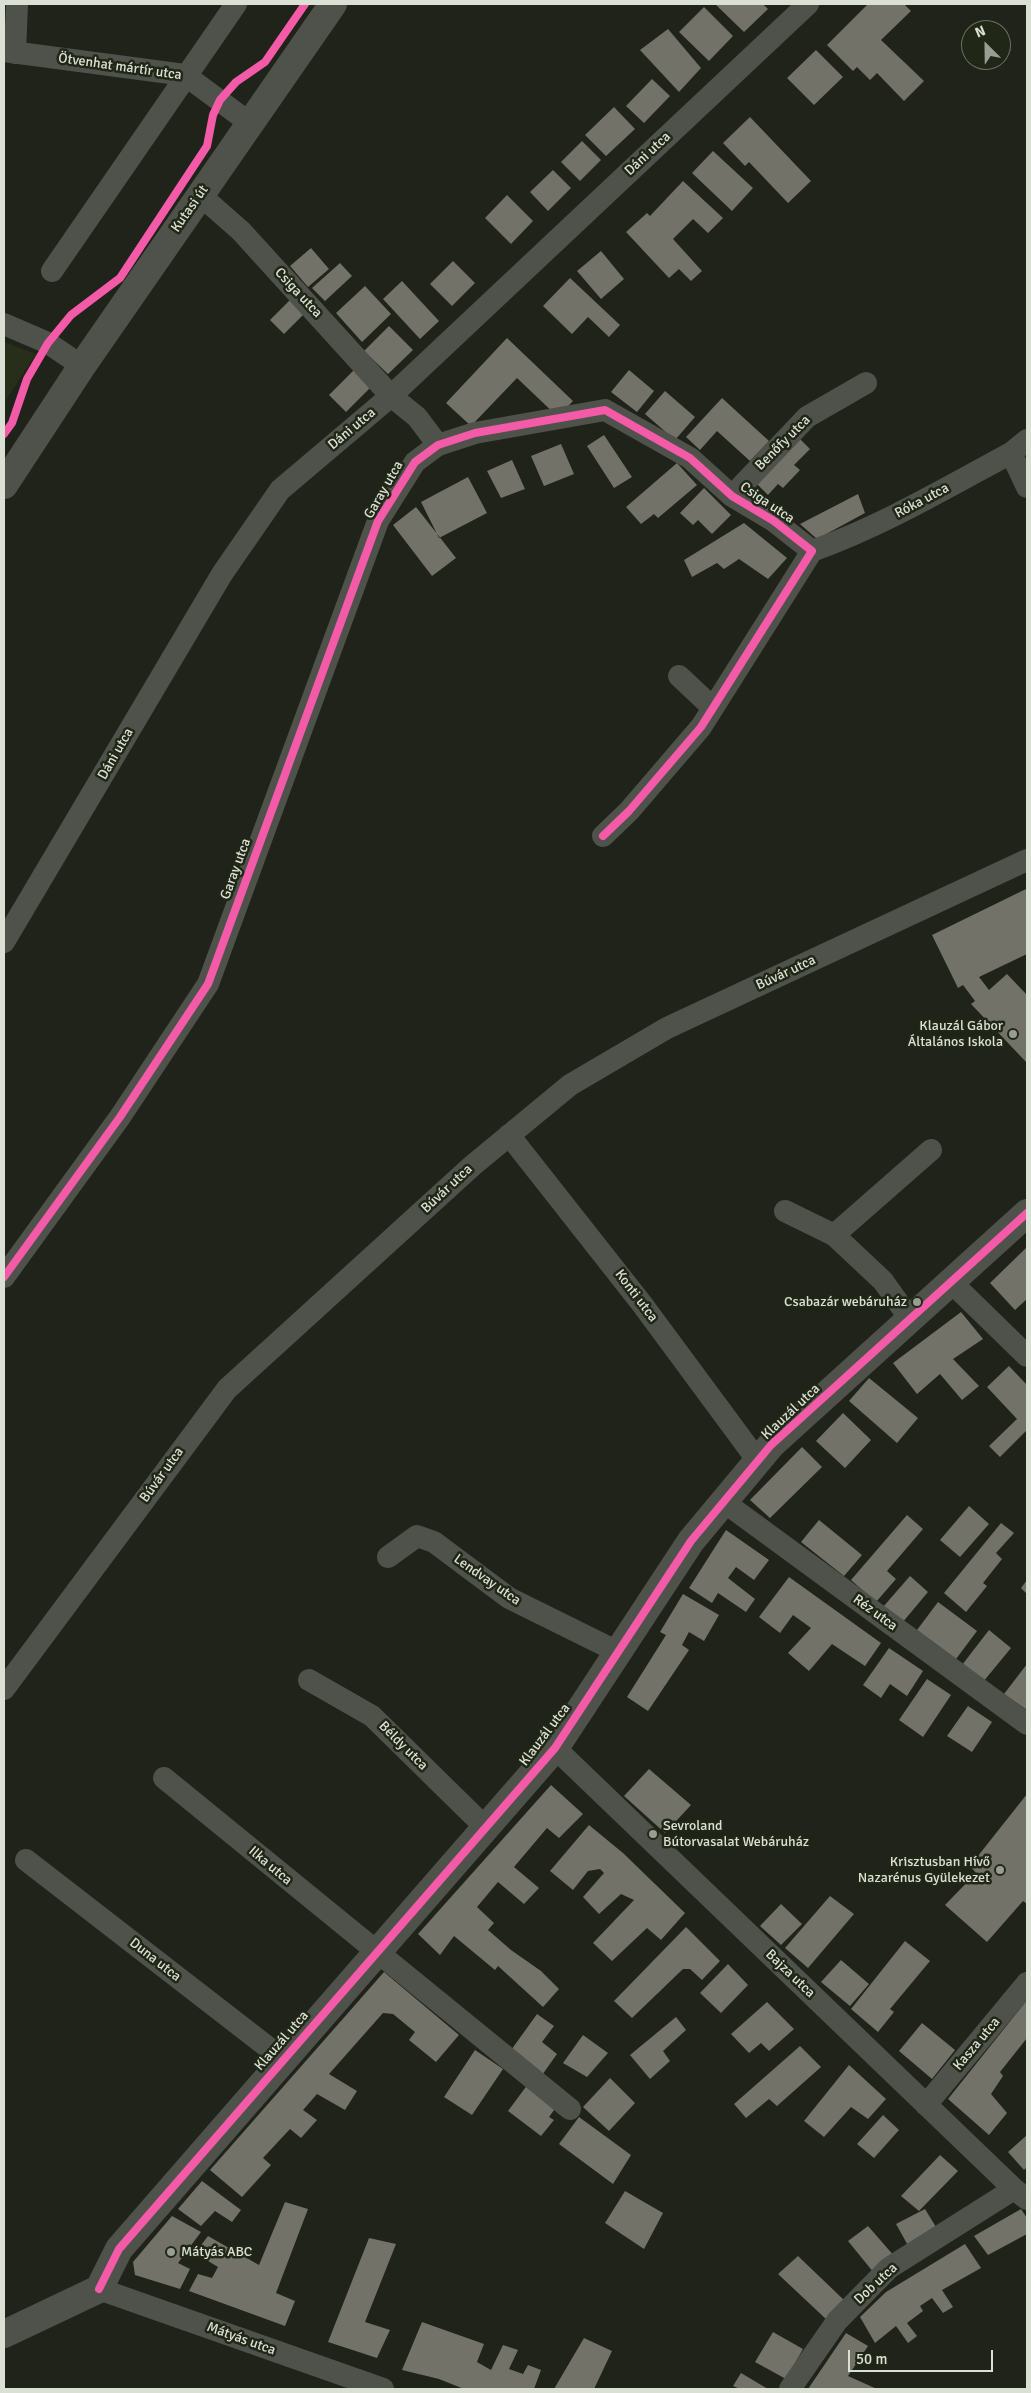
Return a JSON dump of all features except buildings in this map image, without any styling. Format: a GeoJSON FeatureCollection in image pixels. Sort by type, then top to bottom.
{"type":"FeatureCollection","features":[{"type":"Feature","properties":{"kind":"street"},"geometry":{"type":"LineString","coordinates":[[10,52],[17,4]]}},
{"type":"Feature","properties":{"kind":"street"},"geometry":{"type":"LineString","coordinates":[[52,271],[185,75],[236,4]]}},
{"type":"Feature","properties":{"kind":"street","name":"Kutasi út"},"geometry":{"type":"LineString","coordinates":[[4,485],[82,366],[333,4]]}},
{"type":"Feature","properties":{"kind":"street","name":"Dáni utca"},"geometry":{"type":"LineString","coordinates":[[4,942],[222,574],[280,490],[391,396],[808,4]]}},
{"type":"Feature","properties":{"kind":"street","name":"Ötvenhat mártír utca"},"geometry":{"type":"LineString","coordinates":[[10,52],[185,75],[251,124]]}},
{"type":"Feature","properties":{"kind":"street","name":"Csiga utca"},"geometry":{"type":"LineString","coordinates":[[200,195],[241,230],[391,396],[417,417],[438,445],[475,433],[605,410],[690,458],[732,496],[774,521],[812,551]]}},
{"type":"Feature","properties":{"kind":"street"},"geometry":{"type":"LineString","coordinates":[[4,324],[48,343],[82,366]]}},
{"type":"Feature","properties":{"kind":"street","name":"Benőfy utca"},"geometry":{"type":"LineString","coordinates":[[732,496],[807,417],[866,383]]}},
{"type":"Feature","properties":{"kind":"street","name":"Garay utca"},"geometry":{"type":"LineString","coordinates":[[4,1277],[120,1118],[208,984],[378,521],[415,462],[438,445]]}},
{"type":"Feature","properties":{"kind":"street"},"geometry":{"type":"LineString","coordinates":[[1019,446],[1027,487]]}},
{"type":"Feature","properties":{"kind":"street","name":"Róka utca"},"geometry":{"type":"LineString","coordinates":[[812,551],[849,538],[897,515],[1019,446]]}},
{"type":"Feature","properties":{"kind":"street"},"geometry":{"type":"LineString","coordinates":[[603,836],[629,811],[701,727],[812,551]]}},
{"type":"Feature","properties":{"kind":"street"},"geometry":{"type":"LineString","coordinates":[[679,676],[713,708]]}},
{"type":"Feature","properties":{"kind":"street","name":"Búvár utca"},"geometry":{"type":"LineString","coordinates":[[4,1689],[227,1389],[472,1166],[570,1085],[667,1028],[1027,860]]}},
{"type":"Feature","properties":{"kind":"street","name":"Konti utca"},"geometry":{"type":"LineString","coordinates":[[509,1135],[642,1304],[758,1461]]}},
{"type":"Feature","properties":{"kind":"street"},"geometry":{"type":"LineString","coordinates":[[834,1235],[931,1150]]}},
{"type":"Feature","properties":{"kind":"street"},"geometry":{"type":"LineString","coordinates":[[785,1211],[834,1235],[883,1281],[910,1319]]}},
{"type":"Feature","properties":{"kind":"street","name":"Klauzál utca"},"geometry":{"type":"LineString","coordinates":[[99,2289],[120,2249],[555,1748],[691,1541],[771,1445],[1027,1213]]}},
{"type":"Feature","properties":{"kind":"street"},"geometry":{"type":"LineString","coordinates":[[951,1282],[1027,1356]]}},
{"type":"Feature","properties":{"kind":"street","name":"Réz utca"},"geometry":{"type":"LineString","coordinates":[[724,1502],[1027,1724]]}},
{"type":"Feature","properties":{"kind":"street","name":"Lendvay utca"},"geometry":{"type":"LineString","coordinates":[[388,1556],[417,1536],[434,1542],[509,1598],[618,1652]]}},
{"type":"Feature","properties":{"kind":"street","name":"Béldy utca"},"geometry":{"type":"LineString","coordinates":[[309,1680],[372,1716],[485,1828]]}},
{"type":"Feature","properties":{"kind":"street","name":"Bajza utca"},"geometry":{"type":"LineString","coordinates":[[555,1748],[1020,2194]]}},
{"type":"Feature","properties":{"kind":"street","name":"Ilka utca"},"geometry":{"type":"LineString","coordinates":[[164,1778],[376,1953]]}},
{"type":"Feature","properties":{"kind":"street","name":"Duna utca"},"geometry":{"type":"LineString","coordinates":[[26,1860],[283,2059]]}},
{"type":"Feature","properties":{"kind":"street"},"geometry":{"type":"LineString","coordinates":[[376,1953],[570,2109]]}},
{"type":"Feature","properties":{"kind":"street","name":"Kasza utca"},"geometry":{"type":"LineString","coordinates":[[926,2105],[1027,1983]]}},
{"type":"Feature","properties":{"kind":"street","name":"Dob utca"},"geometry":{"type":"LineString","coordinates":[[790,2389],[837,2321],[889,2268],[1020,2194]]}},
{"type":"Feature","properties":{"kind":"street"},"geometry":{"type":"LineString","coordinates":[[4,2334],[99,2289]]}},
{"type":"Feature","properties":{"kind":"street","name":"Mátyás utca"},"geometry":{"type":"LineString","coordinates":[[99,2289],[372,2388]]}},
{"type":"Feature","properties":{"kind":"shaded area"},"geometry":{"type":"Polygon","coordinates":[[[4,342],[36,354],[4,403],[4,342]]]}},
{"type":"Feature","properties":{"kind":"cycle path"},"geometry":{"type":"LineString","coordinates":[[4,434],[12,423],[27,379],[48,343],[71,315],[120,278],[207,146],[213,115],[220,100],[236,82],[265,62],[305,4]]}},
{"type":"Feature","properties":{"kind":"cycle path"},"geometry":{"type":"LineString","coordinates":[[4,1277],[120,1117],[208,984],[378,521],[415,462],[438,445],[475,433],[605,410],[690,458],[732,496],[774,521],[812,551],[701,727],[629,811],[603,836]]}},
{"type":"Feature","properties":{"kind":"cycle path"},"geometry":{"type":"LineString","coordinates":[[99,2289],[119,2249],[555,1748],[691,1541],[771,1445],[1027,1213]]}},
{"type":"Feature","properties":{"kind":"place","name":"Klauzál Gábor Általános Iskola"},"geometry":{"type":"Point","coordinates":[1013,1034]}},
{"type":"Feature","properties":{"kind":"place","name":"Csabazár webáruház"},"geometry":{"type":"Point","coordinates":[917,1302]}},
{"type":"Feature","properties":{"kind":"place","name":"Sevroland Bútorvasalat Webáruház"},"geometry":{"type":"Point","coordinates":[653,1834]}},
{"type":"Feature","properties":{"kind":"place","name":"Krisztusban Hívő Nazarénus Gyülekezet"},"geometry":{"type":"Point","coordinates":[1000,1870]}},
{"type":"Feature","properties":{"kind":"place","name":"Mátyás ABC"},"geometry":{"type":"Point","coordinates":[171,2252]}}]}
